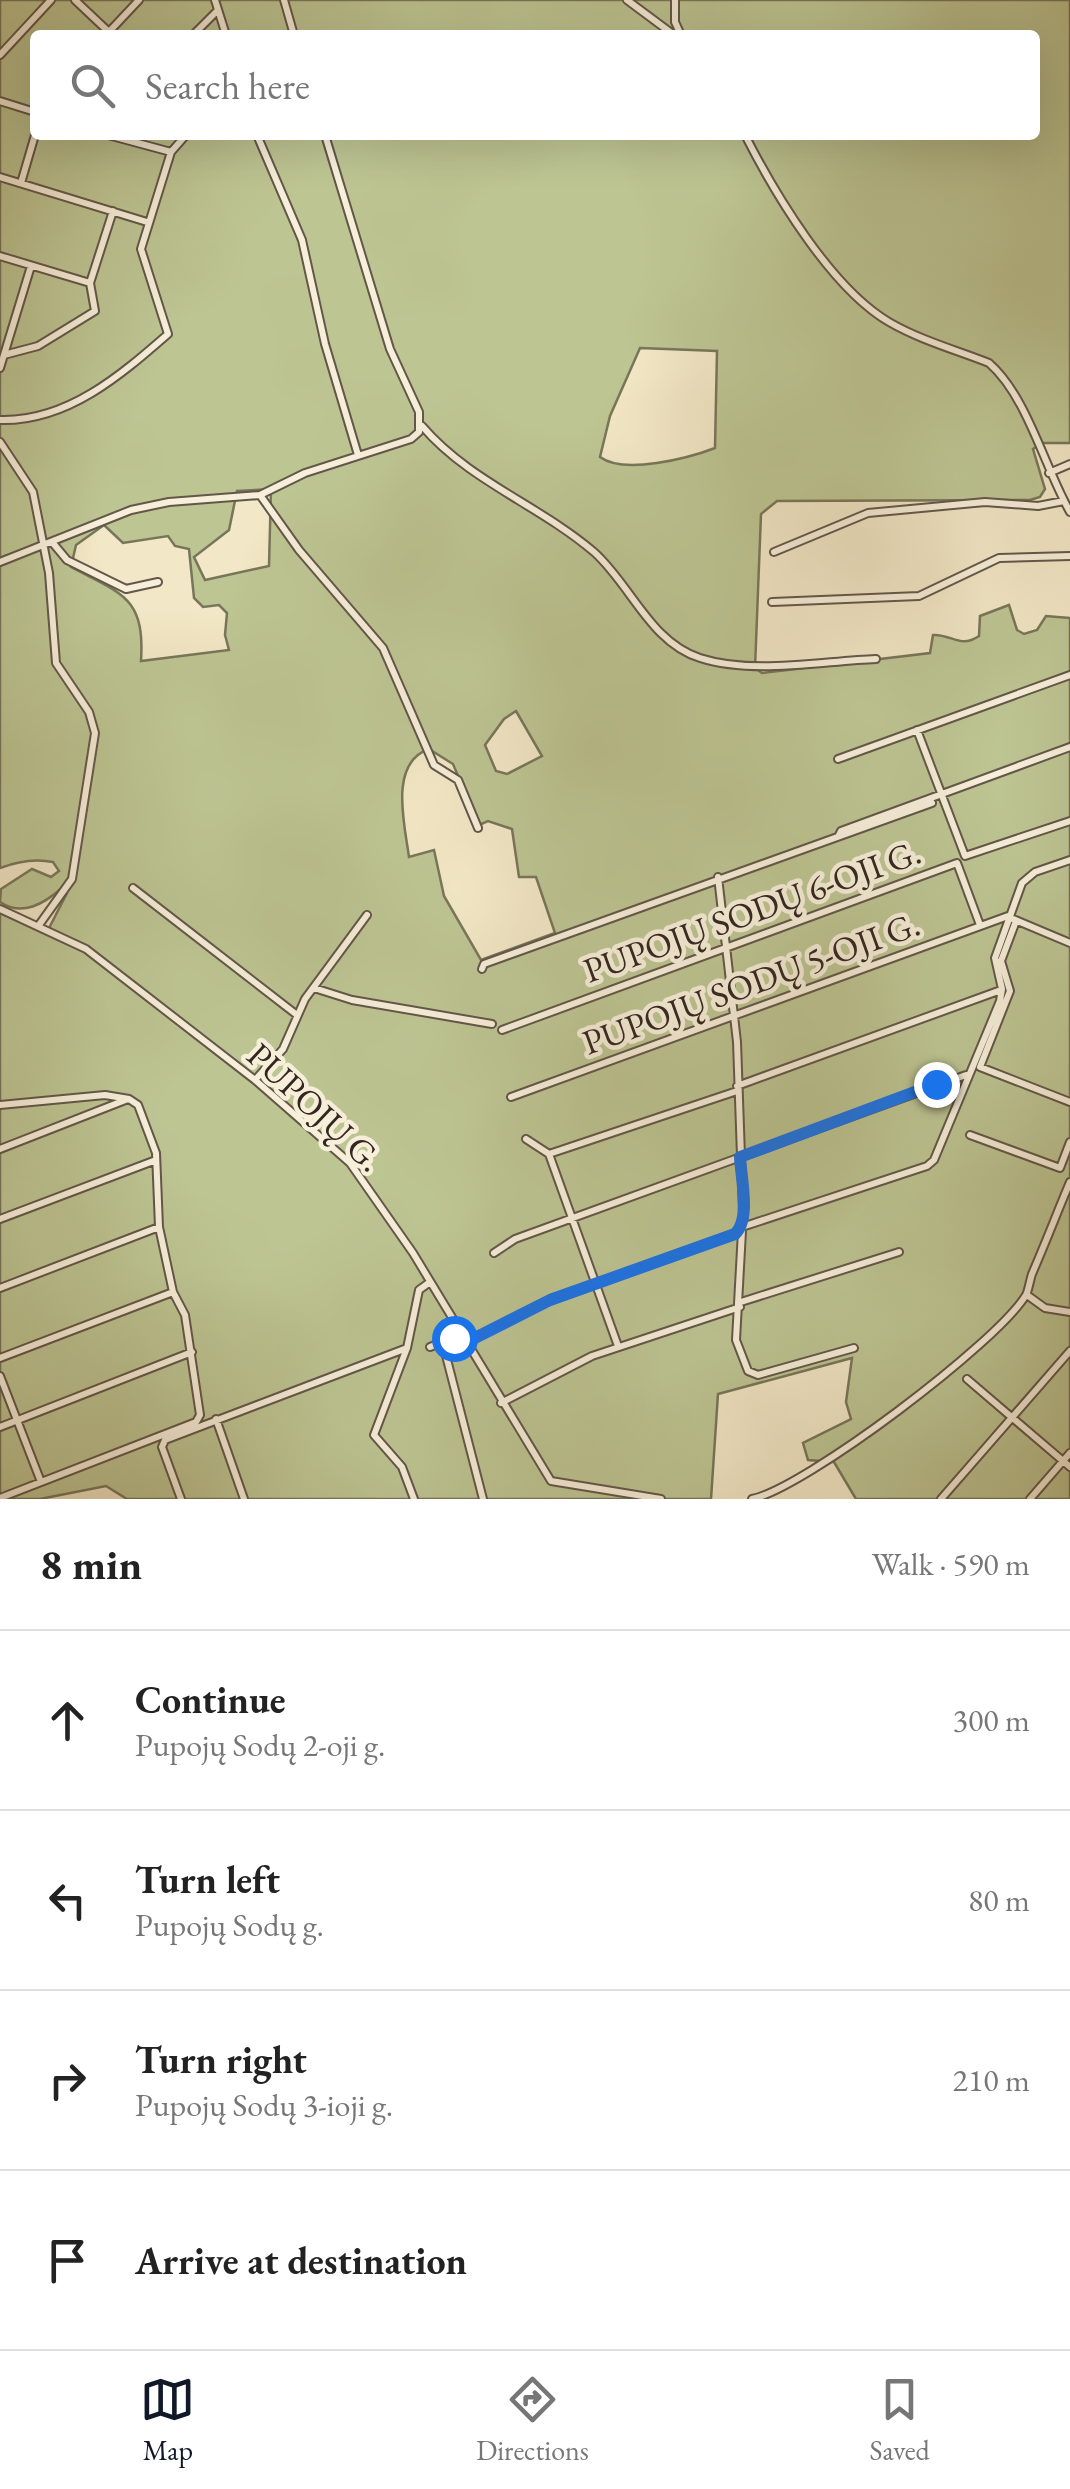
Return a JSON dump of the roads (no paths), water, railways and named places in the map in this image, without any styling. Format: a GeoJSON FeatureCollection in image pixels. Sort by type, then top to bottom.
{"type":"FeatureCollection","features":[{"type":"Feature","properties":{"kind":"street"},"geometry":{"type":"LineString","coordinates":[[0,55],[52,0]]}},
{"type":"Feature","properties":{"kind":"street"},"geometry":{"type":"LineString","coordinates":[[75,0],[105,30]]}},
{"type":"Feature","properties":{"kind":"street"},"geometry":{"type":"LineString","coordinates":[[113,30],[139,0]]}},
{"type":"Feature","properties":{"kind":"street"},"geometry":{"type":"LineString","coordinates":[[215,0],[224,30]]}},
{"type":"Feature","properties":{"kind":"street"},"geometry":{"type":"LineString","coordinates":[[284,0],[293,30]]}},
{"type":"Feature","properties":{"kind":"street"},"geometry":{"type":"LineString","coordinates":[[627,0],[670,30]]}},
{"type":"Feature","properties":{"kind":"street"},"geometry":{"type":"LineString","coordinates":[[675,0],[677,30]]}},
{"type":"Feature","properties":{"kind":"street"},"geometry":{"type":"LineString","coordinates":[[198,30],[217,11]]}},
{"type":"Feature","properties":{"kind":"street"},"geometry":{"type":"LineString","coordinates":[[663,26],[675,22]]}},
{"type":"Feature","properties":{"kind":"street"},"geometry":{"type":"LineString","coordinates":[[0,101],[30,110]]}},
{"type":"Feature","properties":{"kind":"street"},"geometry":{"type":"LineString","coordinates":[[21,184],[34,140]]}},
{"type":"Feature","properties":{"kind":"street"},"geometry":{"type":"LineString","coordinates":[[127,140],[171,152]]}},
{"type":"Feature","properties":{"kind":"street"},"geometry":{"type":"LineString","coordinates":[[0,420],[36,418],[92,393],[168,334],[141,249],[171,152],[182,140]]}},
{"type":"Feature","properties":{"kind":"street"},"geometry":{"type":"LineString","coordinates":[[259,140],[302,240],[325,344],[358,455]]}},
{"type":"Feature","properties":{"kind":"street"},"geometry":{"type":"LineString","coordinates":[[327,140],[390,349],[422,426],[464,468],[592,550],[680,650],[722,662],[876,659]]}},
{"type":"Feature","properties":{"kind":"street"},"geometry":{"type":"LineString","coordinates":[[748,140],[793,219],[872,310],[903,329],[989,363],[1015,392],[1070,512]]}},
{"type":"Feature","properties":{"kind":"street"},"geometry":{"type":"LineString","coordinates":[[0,177],[147,222]]}},
{"type":"Feature","properties":{"kind":"street"},"geometry":{"type":"LineString","coordinates":[[4,354],[38,346],[83,321],[97,308],[90,282],[113,212]]}},
{"type":"Feature","properties":{"kind":"street"},"geometry":{"type":"LineString","coordinates":[[0,256],[90,282]]}},
{"type":"Feature","properties":{"kind":"street"},"geometry":{"type":"LineString","coordinates":[[0,368],[4,339],[31,266]]}},
{"type":"Feature","properties":{"kind":"street"},"geometry":{"type":"LineString","coordinates":[[0,562],[155,504],[260,495],[358,455],[410,439],[422,426]]}},
{"type":"Feature","properties":{"kind":"street"},"geometry":{"type":"LineString","coordinates":[[0,442],[28,480],[49,543],[56,662],[89,712],[95,734],[72,879],[38,925]]}},
{"type":"Feature","properties":{"kind":"street"},"geometry":{"type":"LineString","coordinates":[[1049,473],[1070,464]]}},
{"type":"Feature","properties":{"kind":"street"},"geometry":{"type":"LineString","coordinates":[[260,495],[299,550],[383,648],[434,765],[458,780],[478,828]]}},
{"type":"Feature","properties":{"kind":"street"},"geometry":{"type":"LineString","coordinates":[[774,552],[868,512],[985,502],[1038,506],[1064,501]]}},
{"type":"Feature","properties":{"kind":"street"},"geometry":{"type":"LineString","coordinates":[[49,543],[67,560],[126,588],[158,582]]}},
{"type":"Feature","properties":{"kind":"street"},"geometry":{"type":"LineString","coordinates":[[772,602],[919,596],[999,558],[1070,556]]}},
{"type":"Feature","properties":{"kind":"street"},"geometry":{"type":"LineString","coordinates":[[838,759],[1070,675]]}},
{"type":"Feature","properties":{"kind":"street"},"geometry":{"type":"LineString","coordinates":[[917,730],[967,857],[1070,821]]}},
{"type":"Feature","properties":{"kind":"street"},"geometry":{"type":"LineString","coordinates":[[838,837],[841,830],[1070,748]]}},
{"type":"Feature","properties":{"kind":"street"},"geometry":{"type":"LineString","coordinates":[[482,970],[484,964],[718,877],[932,804]]}},
{"type":"Feature","properties":{"kind":"street"},"geometry":{"type":"LineString","coordinates":[[465,1343],[550,1300],[740,1229],[927,1166],[939,1151],[1002,990],[994,962],[1025,878],[1070,860]]}},
{"type":"Feature","properties":{"kind":"street","name":"PUPOJŲ SODŲ 6-OJI G."},"geometry":{"type":"LineString","coordinates":[[502,1030],[956,862],[980,925]]}},
{"type":"Feature","properties":{"kind":"street"},"geometry":{"type":"LineString","coordinates":[[1057,864],[1070,870]]}},
{"type":"Feature","properties":{"kind":"street"},"geometry":{"type":"LineString","coordinates":[[718,877],[736,1015],[740,1157],[737,1349],[752,1375],[854,1348]]}},
{"type":"Feature","properties":{"kind":"street"},"geometry":{"type":"LineString","coordinates":[[132,888],[297,1016]]}},
{"type":"Feature","properties":{"kind":"street","name":"PUPOJŲ G."},"geometry":{"type":"LineString","coordinates":[[0,908],[86,949],[256,1080],[350,1163],[430,1282],[500,1404],[551,1482],[661,1499]]}},
{"type":"Feature","properties":{"kind":"street"},"geometry":{"type":"LineString","coordinates":[[256,1080],[282,1049],[314,988],[367,915]]}},
{"type":"Feature","properties":{"kind":"street"},"geometry":{"type":"LineString","coordinates":[[1008,916],[1070,943]]}},
{"type":"Feature","properties":{"kind":"street","name":"PUPOJŲ SODŲ 5-OJI G."},"geometry":{"type":"LineString","coordinates":[[511,1097],[1008,916]]}},
{"type":"Feature","properties":{"kind":"street"},"geometry":{"type":"LineString","coordinates":[[1016,921],[1001,962],[1010,991],[980,1067],[1070,1102]]}},
{"type":"Feature","properties":{"kind":"street"},"geometry":{"type":"LineString","coordinates":[[314,988],[352,1000],[492,1024]]}},
{"type":"Feature","properties":{"kind":"street"},"geometry":{"type":"LineString","coordinates":[[549,1154],[1002,990]]}},
{"type":"Feature","properties":{"kind":"street"},"geometry":{"type":"LineString","coordinates":[[494,1253],[515,1239],[967,1075]]}},
{"type":"Feature","properties":{"kind":"street"},"geometry":{"type":"LineString","coordinates":[[0,1105],[106,1095],[129,1099],[138,1106],[151,1132],[159,1228],[173,1292],[183,1310],[200,1415],[196,1422],[0,1498]]}},
{"type":"Feature","properties":{"kind":"street"},"geometry":{"type":"LineString","coordinates":[[0,1148],[129,1099]]}},
{"type":"Feature","properties":{"kind":"street"},"geometry":{"type":"LineString","coordinates":[[970,1135],[1060,1168],[1070,1142]]}},
{"type":"Feature","properties":{"kind":"street"},"geometry":{"type":"LineString","coordinates":[[526,1139],[549,1154],[618,1346]]}},
{"type":"Feature","properties":{"kind":"street"},"geometry":{"type":"LineString","coordinates":[[0,1219],[156,1160]]}},
{"type":"Feature","properties":{"kind":"street"},"geometry":{"type":"LineString","coordinates":[[752,1499],[778,1492],[832,1458],[968,1354],[1027,1294],[1070,1182]]}},
{"type":"Feature","properties":{"kind":"street"},"geometry":{"type":"LineString","coordinates":[[0,1288],[159,1228]]}},
{"type":"Feature","properties":{"kind":"street"},"geometry":{"type":"LineString","coordinates":[[500,1404],[618,1346],[899,1252]]}},
{"type":"Feature","properties":{"kind":"street"},"geometry":{"type":"LineString","coordinates":[[414,1499],[402,1467],[374,1435],[407,1348],[420,1290],[430,1282]]}},
{"type":"Feature","properties":{"kind":"street"},"geometry":{"type":"LineString","coordinates":[[0,1358],[173,1292]]}},
{"type":"Feature","properties":{"kind":"street"},"geometry":{"type":"LineString","coordinates":[[1027,1294],[1045,1308],[1070,1312]]}},
{"type":"Feature","properties":{"kind":"street"},"geometry":{"type":"LineString","coordinates":[[430,1347],[460,1334]]}},
{"type":"Feature","properties":{"kind":"street"},"geometry":{"type":"LineString","coordinates":[[444,1344],[483,1499]]}},
{"type":"Feature","properties":{"kind":"street"},"geometry":{"type":"LineString","coordinates":[[181,1499],[163,1442],[407,1348]]}},
{"type":"Feature","properties":{"kind":"street"},"geometry":{"type":"LineString","coordinates":[[941,1499],[1070,1351]]}},
{"type":"Feature","properties":{"kind":"street"},"geometry":{"type":"LineString","coordinates":[[0,1427],[192,1352]]}},
{"type":"Feature","properties":{"kind":"street"},"geometry":{"type":"LineString","coordinates":[[0,1376],[42,1482]]}},
{"type":"Feature","properties":{"kind":"street"},"geometry":{"type":"LineString","coordinates":[[967,1378],[1067,1464]]}},
{"type":"Feature","properties":{"kind":"street"},"geometry":{"type":"LineString","coordinates":[[216,1419],[244,1499]]}},
{"type":"Feature","properties":{"kind":"street"},"geometry":{"type":"LineString","coordinates":[[1030,1499],[1067,1464],[1070,1453]]}}]}
